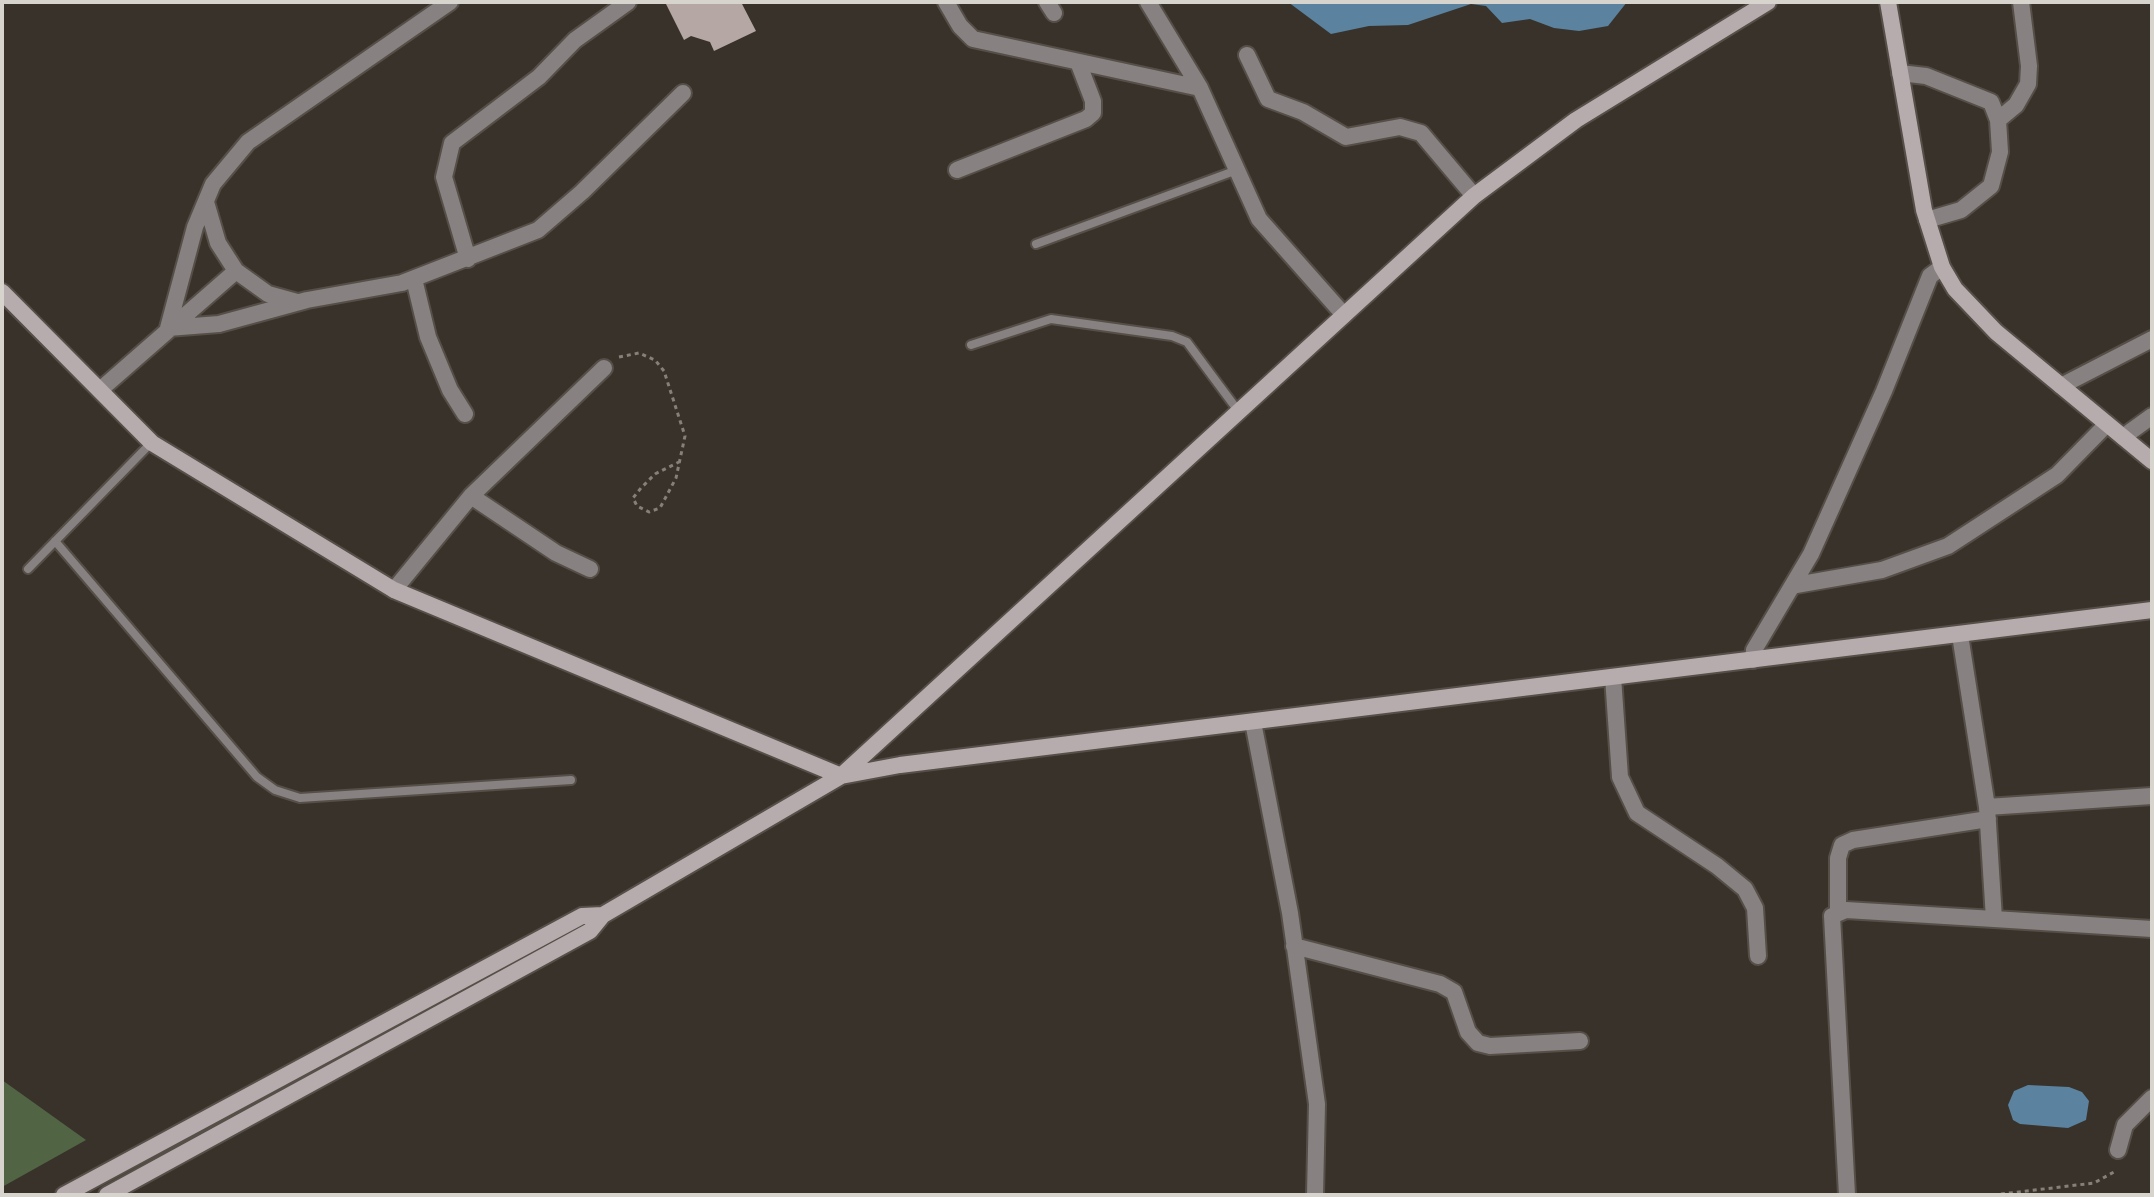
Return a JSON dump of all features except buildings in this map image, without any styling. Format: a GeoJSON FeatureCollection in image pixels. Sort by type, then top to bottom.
{"type":"FeatureCollection","features":[{"type":"Feature","properties":{"kind":"main road"},"geometry":{"type":"LineString","coordinates":[[107,1195],[590,931],[603,915],[841,776],[1474,196],[1576,120],[1768,2]]}},
{"type":"Feature","properties":{"kind":"main road"},"geometry":{"type":"LineString","coordinates":[[1888,2],[1927,220],[1942,267],[1955,289],[1996,332],[2152,461]]}},
{"type":"Feature","properties":{"kind":"main road"},"geometry":{"type":"LineString","coordinates":[[2,292],[152,443],[394,590],[841,776],[900,765],[2152,610]]}},
{"type":"Feature","properties":{"kind":"main road"},"geometry":{"type":"LineString","coordinates":[[64,1195],[582,916],[603,915]]}},
{"type":"Feature","properties":{"kind":"street"},"geometry":{"type":"LineString","coordinates":[[168,328],[195,227],[213,184],[248,142],[450,2]]}},
{"type":"Feature","properties":{"kind":"street"},"geometry":{"type":"LineString","coordinates":[[468,259],[444,177],[447,153],[452,143],[539,77],[575,40],[628,2]]}},
{"type":"Feature","properties":{"kind":"street"},"geometry":{"type":"LineString","coordinates":[[946,2],[960,26],[973,39],[1200,88]]}},
{"type":"Feature","properties":{"kind":"street"},"geometry":{"type":"LineString","coordinates":[[1148,2],[1200,88],[1259,219],[1344,315]]}},
{"type":"Feature","properties":{"kind":"street"},"geometry":{"type":"LineString","coordinates":[[1998,120],[2016,105],[2028,84],[2029,66],[2021,2]]}},
{"type":"Feature","properties":{"kind":"street"},"geometry":{"type":"LineString","coordinates":[[1247,55],[1268,99],[1303,112],[1346,137],[1400,127],[1421,133],[1474,196]]}},
{"type":"Feature","properties":{"kind":"street"},"geometry":{"type":"LineString","coordinates":[[957,170],[1086,119],[1093,113],[1093,101],[1078,62]]}},
{"type":"Feature","properties":{"kind":"street"},"geometry":{"type":"LineString","coordinates":[[1900,73],[1926,76],[1991,102],[1998,120],[2000,152],[1991,186],[1961,210],[1927,220]]}},
{"type":"Feature","properties":{"kind":"street"},"geometry":{"type":"LineString","coordinates":[[168,328],[219,324],[299,302],[414,279],[538,230],[582,192],[683,93]]}},
{"type":"Feature","properties":{"kind":"street"},"geometry":{"type":"LineString","coordinates":[[206,202],[218,243],[236,271],[268,294],[299,302]]}},
{"type":"Feature","properties":{"kind":"street"},"geometry":{"type":"LineString","coordinates":[[1753,660],[1754,650],[1796,585],[1884,391],[1910,318],[1930,276],[1942,267]]}},
{"type":"Feature","properties":{"kind":"street"},"geometry":{"type":"LineString","coordinates":[[100,390],[236,271]]}},
{"type":"Feature","properties":{"kind":"street"},"geometry":{"type":"LineString","coordinates":[[414,279],[428,337],[450,390],[465,414]]}},
{"type":"Feature","properties":{"kind":"street"},"geometry":{"type":"LineString","coordinates":[[2061,386],[2152,339]]}},
{"type":"Feature","properties":{"kind":"street"},"geometry":{"type":"LineString","coordinates":[[394,590],[471,496],[604,368]]}},
{"type":"Feature","properties":{"kind":"street"},"geometry":{"type":"LineString","coordinates":[[2123,437],[2152,416]]}},
{"type":"Feature","properties":{"kind":"street"},"geometry":{"type":"LineString","coordinates":[[1796,585],[1882,570],[1948,546],[2057,475],[2107,424]]}},
{"type":"Feature","properties":{"kind":"street"},"geometry":{"type":"LineString","coordinates":[[471,496],[556,553],[590,569]]}},
{"type":"Feature","properties":{"kind":"street"},"geometry":{"type":"LineString","coordinates":[[1960,635],[1988,813],[1994,919]]}},
{"type":"Feature","properties":{"kind":"street"},"geometry":{"type":"LineString","coordinates":[[1613,677],[1620,777],[1637,813],[1717,866],[1745,889],[1755,908],[1758,956]]}},
{"type":"Feature","properties":{"kind":"street"},"geometry":{"type":"LineString","coordinates":[[1253,722],[1294,946],[1317,1104],[1315,1195]]}},
{"type":"Feature","properties":{"kind":"street"},"geometry":{"type":"LineString","coordinates":[[1847,1195],[1832,916],[1838,910],[1838,858],[1842,845],[1853,840],[1988,813],[2152,796]]}},
{"type":"Feature","properties":{"kind":"street"},"geometry":{"type":"LineString","coordinates":[[1838,910],[2152,929]]}},
{"type":"Feature","properties":{"kind":"street"},"geometry":{"type":"LineString","coordinates":[[1294,946],[1440,984],[1454,992],[1468,1032],[1478,1043],[1490,1046],[1580,1041]]}},
{"type":"Feature","properties":{"kind":"street"},"geometry":{"type":"LineString","coordinates":[[2118,1150],[2119,1134],[2152,1098]]}},
{"type":"Feature","properties":{"kind":"lane"},"geometry":{"type":"LineString","coordinates":[[1036,244],[1237,170]]}},
{"type":"Feature","properties":{"kind":"lane"},"geometry":{"type":"LineString","coordinates":[[971,345],[1051,319],[1172,336],[1187,342],[1239,412]]}},
{"type":"Feature","properties":{"kind":"lane"},"geometry":{"type":"LineString","coordinates":[[28,569],[152,443]]}},
{"type":"Feature","properties":{"kind":"lane"},"geometry":{"type":"LineString","coordinates":[[55,541],[257,777],[275,790],[300,798],[571,780]]}},
{"type":"Feature","properties":{"kind":"path"},"geometry":{"type":"LineString","coordinates":[[604,368],[616,358],[639,353],[655,360],[664,371],[685,436],[676,478],[660,508],[649,512],[637,506],[633,498],[641,488],[655,474],[679,462]]}},
{"type":"Feature","properties":{"kind":"path"},"geometry":{"type":"LineString","coordinates":[[1993,1195],[2094,1183],[2114,1172]]}},
{"type":"Feature","properties":{"kind":"green space"},"geometry":{"type":"Polygon","coordinates":[[[2,1080],[86,1140],[2,1187],[2,1080]]]}},
{"type":"Feature","properties":{"kind":"water"},"geometry":{"type":"Polygon","coordinates":[[[1288,2],[1627,2],[1608,26],[1579,31],[1554,28],[1530,19],[1502,23],[1486,6],[1471,4],[1408,25],[1369,26],[1331,34],[1288,2]]]}},
{"type":"Feature","properties":{"kind":"water"},"geometry":{"type":"Polygon","coordinates":[[[2028,1085],[2069,1087],[2082,1092],[2089,1101],[2086,1120],[2068,1128],[2020,1124],[2013,1120],[2008,1105],[2014,1091],[2028,1085]]]}}]}
